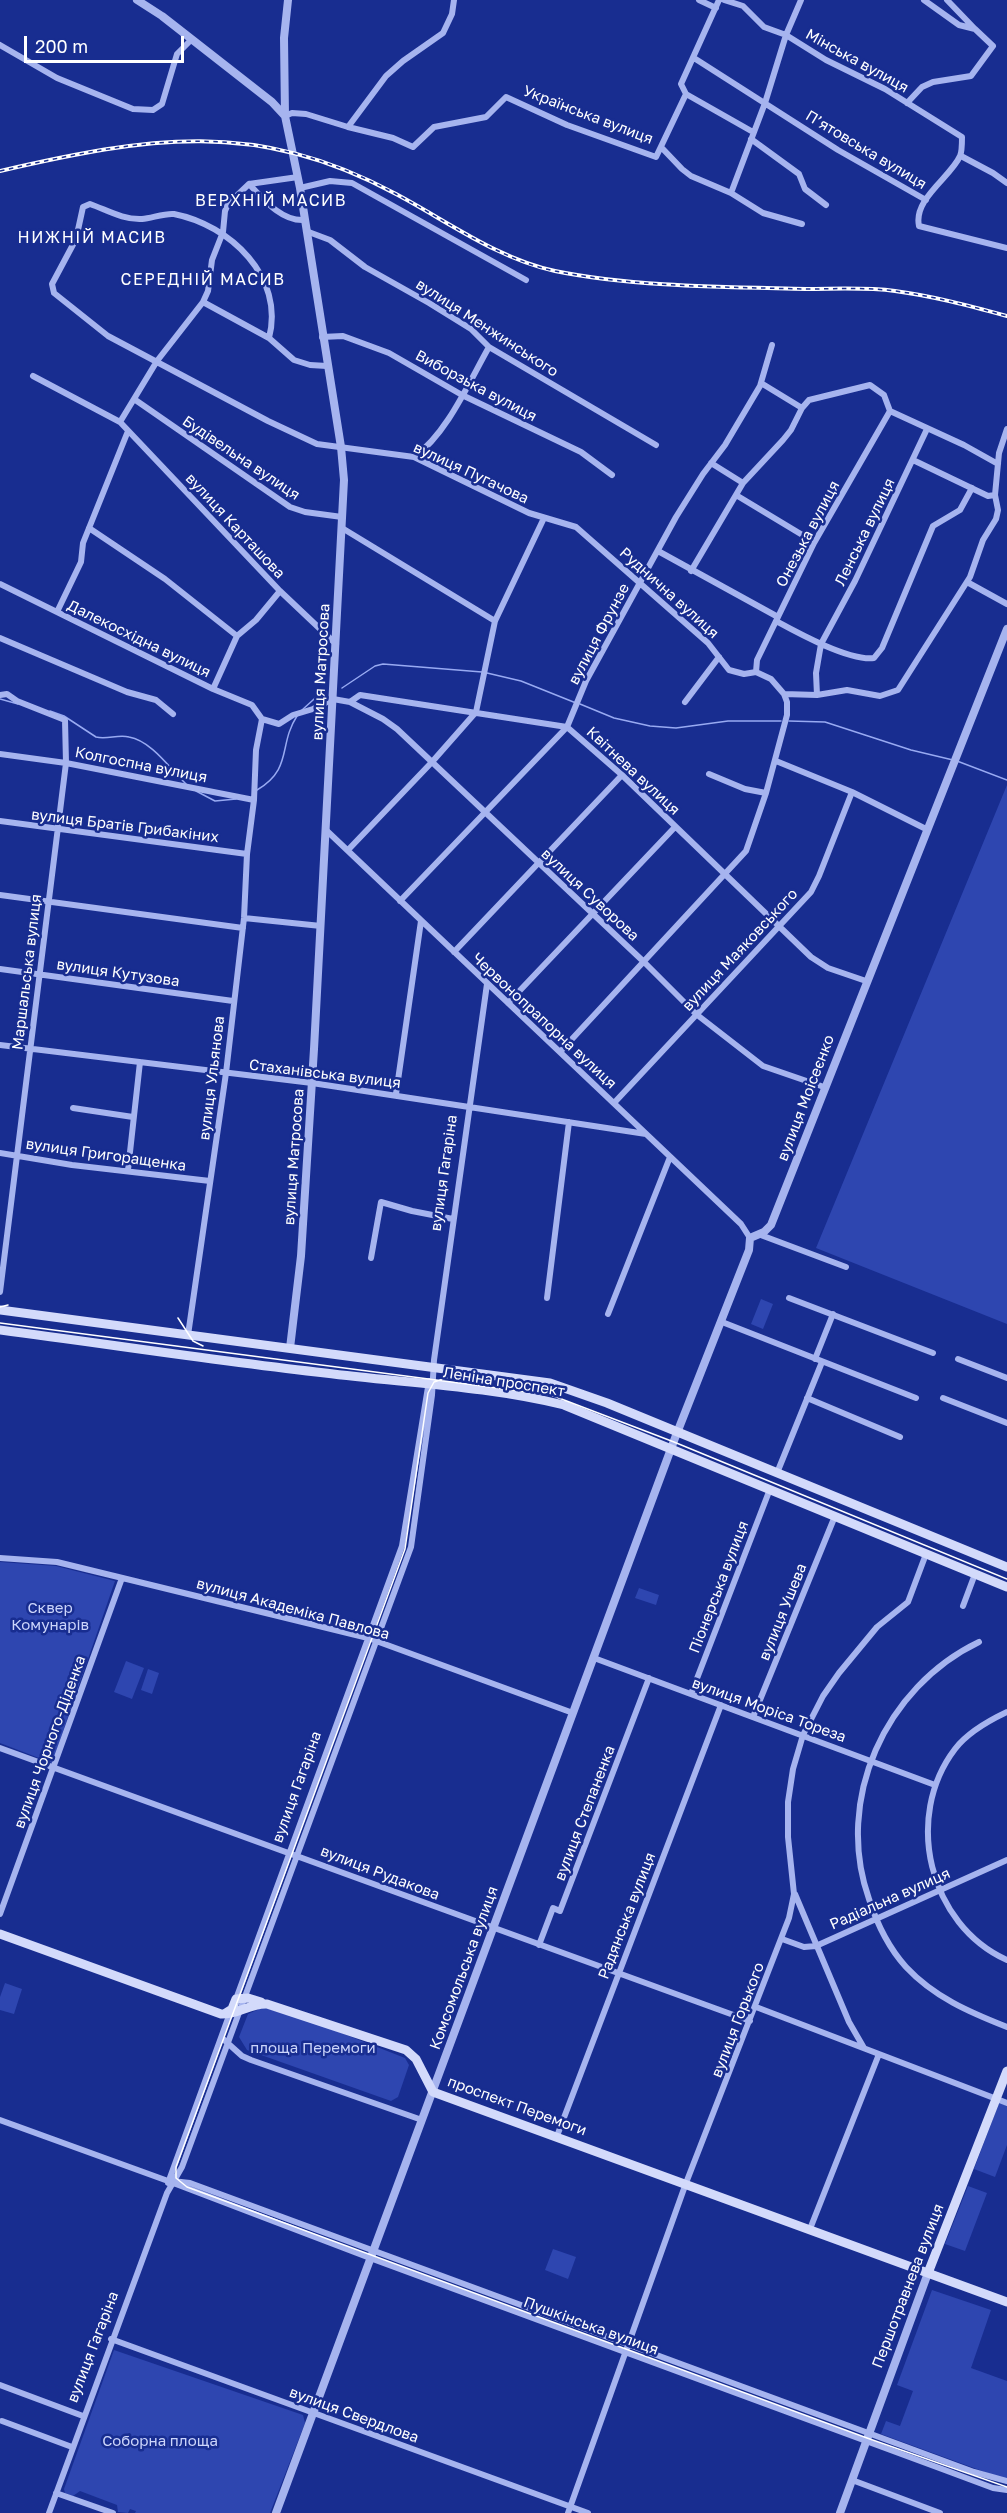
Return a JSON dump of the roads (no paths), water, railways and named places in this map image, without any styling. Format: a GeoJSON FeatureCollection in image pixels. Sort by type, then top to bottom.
{"type":"FeatureCollection","features":[{"type":"Feature","properties":{"kind":"main road","name":"Леніна проспект"},"geometry":{"type":"LineString","coordinates":[[0,1310],[433,1366],[560,1386],[1007,1567]]}},
{"type":"Feature","properties":{"kind":"main road","name":"Леніна проспект"},"geometry":{"type":"LineString","coordinates":[[0,1330],[564,1405],[1007,1587]]}},
{"type":"Feature","properties":{"kind":"main road"},"geometry":{"type":"LineString","coordinates":[[0,1934],[230,2013],[255,2005],[267,2004]]}},
{"type":"Feature","properties":{"kind":"main road","name":"проспект Перемоги"},"geometry":{"type":"LineString","coordinates":[[240,1999],[267,2004],[406,2050],[416,2059],[433,2091],[1007,2302]]}},
{"type":"Feature","properties":{"kind":"main road","name":"вулиця Гагаріна"},"geometry":{"type":"LineString","coordinates":[[230,2013],[240,1999]]}},
{"type":"Feature","properties":{"kind":"main road","name":"Першотравнева вулиця"},"geometry":{"type":"LineString","coordinates":[[928,2273],[1007,2071]]}},
{"type":"Feature","properties":{"kind":"street"},"geometry":{"type":"LineString","coordinates":[[137,0],[162,16],[272,102],[285,116]]}},
{"type":"Feature","properties":{"kind":"street","name":"вулиця Матросова"},"geometry":{"type":"LineString","coordinates":[[288,0],[284,38],[285,116],[300,188],[341,447],[344,480],[312,1083],[300,1256],[290,1348]]}},
{"type":"Feature","properties":{"kind":"street"},"geometry":{"type":"LineString","coordinates":[[348,127],[386,76],[443,33],[452,14],[454,0]]}},
{"type":"Feature","properties":{"kind":"street"},"geometry":{"type":"LineString","coordinates":[[699,0],[716,8]]}},
{"type":"Feature","properties":{"kind":"street"},"geometry":{"type":"LineString","coordinates":[[694,58],[719,0]]}},
{"type":"Feature","properties":{"kind":"street","name":"Мінська вулиця"},"geometry":{"type":"LineString","coordinates":[[724,0],[743,6],[764,27],[786,36],[826,60],[885,89],[962,137],[961,156]]}},
{"type":"Feature","properties":{"kind":"street"},"geometry":{"type":"LineString","coordinates":[[731,193],[765,103],[786,36],[801,0]]}},
{"type":"Feature","properties":{"kind":"street"},"geometry":{"type":"LineString","coordinates":[[924,0],[959,25],[975,29]]}},
{"type":"Feature","properties":{"kind":"street"},"geometry":{"type":"LineString","coordinates":[[907,103],[922,87],[944,80],[971,76],[993,46],[947,0]]}},
{"type":"Feature","properties":{"kind":"street"},"geometry":{"type":"LineString","coordinates":[[0,45],[57,78],[133,109],[147,111],[158,108],[162,104],[177,54],[191,39]]}},
{"type":"Feature","properties":{"kind":"street","name":"Українська вулиця"},"geometry":{"type":"LineString","coordinates":[[285,116],[292,113],[306,114],[393,138],[413,147],[434,127],[486,117],[506,97],[567,125],[656,157],[686,94],[681,84],[694,58]]}},
{"type":"Feature","properties":{"kind":"street","name":"П’ятовська вулиця"},"geometry":{"type":"LineString","coordinates":[[694,58],[848,155],[926,200],[918,220],[919,226],[1007,248]]}},
{"type":"Feature","properties":{"kind":"street"},"geometry":{"type":"LineString","coordinates":[[272,102],[279,100],[285,94]]}},
{"type":"Feature","properties":{"kind":"street"},"geometry":{"type":"LineString","coordinates":[[686,94],[752,135],[799,174],[805,189],[826,205]]}},
{"type":"Feature","properties":{"kind":"street"},"geometry":{"type":"LineString","coordinates":[[661,147],[691,176],[731,193],[763,213],[802,224]]}},
{"type":"Feature","properties":{"kind":"street"},"geometry":{"type":"LineString","coordinates":[[926,200],[961,156],[1007,183]]}},
{"type":"Feature","properties":{"kind":"street"},"geometry":{"type":"LineString","coordinates":[[33,376],[120,422],[158,361],[203,302],[208,291],[212,260],[223,232],[228,204],[249,184],[298,177]]}},
{"type":"Feature","properties":{"kind":"street"},"geometry":{"type":"LineString","coordinates":[[300,188],[330,181],[352,183],[526,280]]}},
{"type":"Feature","properties":{"kind":"street"},"geometry":{"type":"LineString","coordinates":[[249,184],[290,218],[305,220]]}},
{"type":"Feature","properties":{"kind":"street","name":"вулиця Пугачова"},"geometry":{"type":"LineString","coordinates":[[223,232],[171,213],[134,219],[116,216],[93,205],[86,205],[83,207],[76,239],[52,284],[54,293],[108,336],[316,444],[414,457],[544,518],[495,621],[476,712]]}},
{"type":"Feature","properties":{"kind":"street","name":"вулиця Менжинського"},"geometry":{"type":"LineString","coordinates":[[306,231],[330,240],[364,267],[471,329],[489,347],[656,445]]}},
{"type":"Feature","properties":{"kind":"street"},"geometry":{"type":"LineString","coordinates":[[223,232],[261,273],[273,318],[268,338]]}},
{"type":"Feature","properties":{"kind":"street"},"geometry":{"type":"LineString","coordinates":[[203,302],[268,338],[294,360],[310,365],[327,366]]}},
{"type":"Feature","properties":{"kind":"street","name":"Виборзька вулиця"},"geometry":{"type":"LineString","coordinates":[[322,337],[343,336],[374,347],[462,395],[581,452],[612,474]]}},
{"type":"Feature","properties":{"kind":"street","name":"вулиця Фрунзе"},"geometry":{"type":"LineString","coordinates":[[400,901],[567,727],[586,681],[676,517],[725,445],[761,383],[772,345]]}},
{"type":"Feature","properties":{"kind":"street"},"geometry":{"type":"LineString","coordinates":[[414,457],[430,444],[462,395],[489,347]]}},
{"type":"Feature","properties":{"kind":"street"},"geometry":{"type":"LineString","coordinates":[[761,383],[802,408]]}},
{"type":"Feature","properties":{"kind":"street"},"geometry":{"type":"LineString","coordinates":[[691,571],[743,483],[783,440],[809,400],[870,385],[884,395],[890,411],[964,445],[998,464]]}},
{"type":"Feature","properties":{"kind":"street","name":"Будівельна вулиця"},"geometry":{"type":"LineString","coordinates":[[134,399],[291,507],[305,512],[342,517]]}},
{"type":"Feature","properties":{"kind":"street","name":"Онезька вулиця"},"geometry":{"type":"LineString","coordinates":[[756,672],[757,660],[814,543],[890,411]]}},
{"type":"Feature","properties":{"kind":"street","name":"вулиця Карташова"},"geometry":{"type":"LineString","coordinates":[[120,422],[280,591],[336,645]]}},
{"type":"Feature","properties":{"kind":"street","name":"Ленська вулиця"},"geometry":{"type":"LineString","coordinates":[[817,695],[816,673],[821,644],[855,581],[927,429]]}},
{"type":"Feature","properties":{"kind":"street"},"geometry":{"type":"LineString","coordinates":[[560,1052],[746,851],[766,794],[785,725],[787,702],[784,694],[817,695],[847,690],[880,696],[898,690],[967,582],[983,540],[996,519],[998,510],[995,495],[998,464],[1001,443],[1007,429]]}},
{"type":"Feature","properties":{"kind":"street"},"geometry":{"type":"LineString","coordinates":[[57,612],[81,562],[83,543],[88,528],[128,431]]}},
{"type":"Feature","properties":{"kind":"street"},"geometry":{"type":"LineString","coordinates":[[913,460],[972,489],[991,497],[995,495]]}},
{"type":"Feature","properties":{"kind":"street"},"geometry":{"type":"LineString","coordinates":[[711,463],[743,483]]}},
{"type":"Feature","properties":{"kind":"street"},"geometry":{"type":"LineString","coordinates":[[658,551],[821,644],[859,657],[874,658],[882,648],[933,526],[960,510],[972,489]]}},
{"type":"Feature","properties":{"kind":"street"},"geometry":{"type":"LineString","coordinates":[[736,495],[814,543]]}},
{"type":"Feature","properties":{"kind":"street","name":"Руднична вулиця"},"geometry":{"type":"LineString","coordinates":[[544,518],[565,522],[585,533],[708,643],[724,666],[737,673],[756,672],[771,679],[784,694]]}},
{"type":"Feature","properties":{"kind":"street"},"geometry":{"type":"LineString","coordinates":[[88,528],[165,579],[237,636]]}},
{"type":"Feature","properties":{"kind":"street"},"geometry":{"type":"LineString","coordinates":[[342,528],[495,621]]}},
{"type":"Feature","properties":{"kind":"street"},"geometry":{"type":"LineString","coordinates":[[967,582],[1007,604]]}},
{"type":"Feature","properties":{"kind":"street","name":"Далекосхідна вулиця"},"geometry":{"type":"LineString","coordinates":[[0,584],[213,689],[252,705],[262,719]]}},
{"type":"Feature","properties":{"kind":"street"},"geometry":{"type":"LineString","coordinates":[[213,689],[237,636],[256,620],[280,591]]}},
{"type":"Feature","properties":{"kind":"street","name":"вулиця Моісеєнко"},"geometry":{"type":"LineString","coordinates":[[677,1433],[749,1250],[751,1234],[771,1225],[926,829],[1003,650],[1007,629]]}},
{"type":"Feature","properties":{"kind":"street"},"geometry":{"type":"LineString","coordinates":[[0,638],[127,692],[156,700],[173,714]]}},
{"type":"Feature","properties":{"kind":"street"},"geometry":{"type":"LineString","coordinates":[[685,702],[719,657]]}},
{"type":"Feature","properties":{"kind":"street","name":"Маршальська вулиця"},"geometry":{"type":"LineString","coordinates":[[0,695],[7,694],[17,701],[65,720],[66,763],[0,1292]]}},
{"type":"Feature","properties":{"kind":"street","name":"Квітнева вулиця"},"geometry":{"type":"LineString","coordinates":[[333,699],[350,702],[360,695],[567,727],[622,775],[819,963],[866,981]]}},
{"type":"Feature","properties":{"kind":"street"},"geometry":{"type":"LineString","coordinates":[[254,800],[256,750],[262,719],[279,724],[293,715],[313,709],[333,699]]}},
{"type":"Feature","properties":{"kind":"street","name":"вулиця Суворова"},"geometry":{"type":"LineString","coordinates":[[350,702],[389,723],[644,962],[696,1014],[763,1066],[824,1087]]}},
{"type":"Feature","properties":{"kind":"street"},"geometry":{"type":"LineString","coordinates":[[348,850],[476,712]]}},
{"type":"Feature","properties":{"kind":"street","name":"Колгоспна вулиця"},"geometry":{"type":"LineString","coordinates":[[0,754],[66,763],[254,800]]}},
{"type":"Feature","properties":{"kind":"street"},"geometry":{"type":"LineString","coordinates":[[776,761],[852,792],[926,829]]}},
{"type":"Feature","properties":{"kind":"street"},"geometry":{"type":"LineString","coordinates":[[709,774],[745,789],[766,794]]}},
{"type":"Feature","properties":{"kind":"street"},"geometry":{"type":"LineString","coordinates":[[454,952],[622,775]]}},
{"type":"Feature","properties":{"kind":"street","name":"вулиця Маяковського"},"geometry":{"type":"LineString","coordinates":[[614,1103],[779,927],[816,884],[852,792]]}},
{"type":"Feature","properties":{"kind":"street","name":"вулиця Ульянова"},"geometry":{"type":"LineString","coordinates":[[188,1335],[226,1073],[243,928],[254,800]]}},
{"type":"Feature","properties":{"kind":"street","name":"вулиця Братів Грибакіних"},"geometry":{"type":"LineString","coordinates":[[0,821],[248,854]]}},
{"type":"Feature","properties":{"kind":"street"},"geometry":{"type":"LineString","coordinates":[[508,1004],[675,827]]}},
{"type":"Feature","properties":{"kind":"street","name":"Червонопрапорна вулиця"},"geometry":{"type":"LineString","coordinates":[[326,830],[751,1234],[846,1268]]}},
{"type":"Feature","properties":{"kind":"street"},"geometry":{"type":"LineString","coordinates":[[0,895],[243,928]]}},
{"type":"Feature","properties":{"kind":"street"},"geometry":{"type":"LineString","coordinates":[[244,918],[321,926]]}},
{"type":"Feature","properties":{"kind":"street"},"geometry":{"type":"LineString","coordinates":[[396,1094],[421,921]]}},
{"type":"Feature","properties":{"kind":"street","name":"вулиця Кутузова"},"geometry":{"type":"LineString","coordinates":[[0,969],[233,1001]]}},
{"type":"Feature","properties":{"kind":"street","name":"вулиця Гагаріна"},"geometry":{"type":"LineString","coordinates":[[240,1999],[297,1854],[411,1547],[433,1388],[433,1366],[487,984]]}},
{"type":"Feature","properties":{"kind":"street","name":"Стаханівська вулиця"},"geometry":{"type":"LineString","coordinates":[[0,1045],[396,1094],[646,1134]]}},
{"type":"Feature","properties":{"kind":"street"},"geometry":{"type":"LineString","coordinates":[[128,1170],[140,1062]]}},
{"type":"Feature","properties":{"kind":"street"},"geometry":{"type":"LineString","coordinates":[[73,1108],[133,1117]]}},
{"type":"Feature","properties":{"kind":"street"},"geometry":{"type":"LineString","coordinates":[[622,1130],[631,1126],[630,1119]]}},
{"type":"Feature","properties":{"kind":"street"},"geometry":{"type":"LineString","coordinates":[[547,1298],[569,1122]]}},
{"type":"Feature","properties":{"kind":"street","name":"вулиця Григоращенка"},"geometry":{"type":"LineString","coordinates":[[0,1153],[72,1165],[210,1181]]}},
{"type":"Feature","properties":{"kind":"street"},"geometry":{"type":"LineString","coordinates":[[608,1314],[670,1157]]}},
{"type":"Feature","properties":{"kind":"street"},"geometry":{"type":"LineString","coordinates":[[371,1258],[381,1202],[423,1214],[453,1219]]}},
{"type":"Feature","properties":{"kind":"street"},"geometry":{"type":"LineString","coordinates":[[789,1298],[933,1353]]}},
{"type":"Feature","properties":{"kind":"street"},"geometry":{"type":"LineString","coordinates":[[777,1473],[807,1398],[833,1314]]}},
{"type":"Feature","properties":{"kind":"street"},"geometry":{"type":"LineString","coordinates":[[722,1322],[916,1398]]}},
{"type":"Feature","properties":{"kind":"street"},"geometry":{"type":"LineString","coordinates":[[958,1359],[1007,1378]]}},
{"type":"Feature","properties":{"kind":"street","name":"вулиця Гагаріна"},"geometry":{"type":"LineString","coordinates":[[240,1999],[289,1851],[404,1539],[433,1388]]}},
{"type":"Feature","properties":{"kind":"street"},"geometry":{"type":"LineString","coordinates":[[807,1398],[900,1437]]}},
{"type":"Feature","properties":{"kind":"street"},"geometry":{"type":"LineString","coordinates":[[943,1398],[1007,1423]]}},
{"type":"Feature","properties":{"kind":"street","name":"Комсомольська вулиця"},"geometry":{"type":"LineString","coordinates":[[276,2513],[677,1433]]}},
{"type":"Feature","properties":{"kind":"street","name":"Піонерська вулиця"},"geometry":{"type":"LineString","coordinates":[[691,1694],[770,1489]]}},
{"type":"Feature","properties":{"kind":"street","name":"вулиця Ушева"},"geometry":{"type":"LineString","coordinates":[[753,1717],[835,1516]]}},
{"type":"Feature","properties":{"kind":"street","name":"вулиця Горького"},"geometry":{"type":"LineString","coordinates":[[569,2510],[686,2183],[789,1918],[794,1894],[789,1846],[788,1802],[793,1769],[803,1735],[823,1696],[839,1673],[877,1627],[908,1602],[926,1554]]}},
{"type":"Feature","properties":{"kind":"street","name":"вулиця Академіка Павлова"},"geometry":{"type":"LineString","coordinates":[[0,1558],[57,1562],[368,1638],[573,1713]]}},
{"type":"Feature","properties":{"kind":"street"},"geometry":{"type":"LineString","coordinates":[[963,1606],[975,1574]]}},
{"type":"Feature","properties":{"kind":"street","name":"вулиця Чорного-Діденка"},"geometry":{"type":"LineString","coordinates":[[0,1914],[122,1578]]}},
{"type":"Feature","properties":{"kind":"street"},"geometry":{"type":"LineString","coordinates":[[980,1642],[950,1658],[912,1693],[885,1731],[870,1760],[859,1806],[857,1836],[859,1864],[875,1919],[886,1940],[905,1966],[936,1994],[950,2003],[1007,2027]]}},
{"type":"Feature","properties":{"kind":"street","name":"вулиця Моріса Тореза"},"geometry":{"type":"LineString","coordinates":[[594,1658],[935,1785]]}},
{"type":"Feature","properties":{"kind":"street","name":"вулиця Степаненка"},"geometry":{"type":"LineString","coordinates":[[539,1945],[553,1908],[560,1911],[649,1678]]}},
{"type":"Feature","properties":{"kind":"street","name":"Радянська вулиця"},"geometry":{"type":"LineString","coordinates":[[557,2136],[721,1705]]}},
{"type":"Feature","properties":{"kind":"street"},"geometry":{"type":"LineString","coordinates":[[1007,1712],[981,1726],[956,1748],[935,1785],[930,1806],[929,1840],[932,1873],[953,1916],[964,1930],[989,1951],[1007,1960]]}},
{"type":"Feature","properties":{"kind":"street","name":"вулиця Рудакова"},"geometry":{"type":"LineString","coordinates":[[0,1748],[289,1851],[493,1929],[750,2021]]}},
{"type":"Feature","properties":{"kind":"street","name":"Радіальна вулиця"},"geometry":{"type":"LineString","coordinates":[[782,1939],[804,1947],[816,1946],[1007,1860]]}},
{"type":"Feature","properties":{"kind":"street"},"geometry":{"type":"LineString","coordinates":[[794,1894],[849,2022],[864,2048]]}},
{"type":"Feature","properties":{"kind":"street"},"geometry":{"type":"LineString","coordinates":[[756,2007],[1007,2103]]}},
{"type":"Feature","properties":{"kind":"street","name":"вулиця Гагаріна"},"geometry":{"type":"LineString","coordinates":[[172,2182],[182,2167],[224,2041],[230,2013]]}},
{"type":"Feature","properties":{"kind":"street"},"geometry":{"type":"LineString","coordinates":[[224,2041],[242,2056],[251,2060],[422,2120]]}},
{"type":"Feature","properties":{"kind":"street","name":"вулиця Гагаріна"},"geometry":{"type":"LineString","coordinates":[[49,2513],[111,2339],[224,2041]]}},
{"type":"Feature","properties":{"kind":"street"},"geometry":{"type":"LineString","coordinates":[[810,2229],[879,2054]]}},
{"type":"Feature","properties":{"kind":"street","name":"Пушкінська вулиця"},"geometry":{"type":"LineString","coordinates":[[0,2120],[371,2255],[627,2352],[868,2437],[1007,2481]]}},
{"type":"Feature","properties":{"kind":"street"},"geometry":{"type":"LineString","coordinates":[[182,2167],[184,2178],[190,2184]]}},
{"type":"Feature","properties":{"kind":"street","name":"Пушкінська вулиця"},"geometry":{"type":"LineString","coordinates":[[172,2182],[190,2184],[371,2255],[630,2344],[993,2488],[1007,2490]]}},
{"type":"Feature","properties":{"kind":"street","name":"Першотравнева вулиця"},"geometry":{"type":"LineString","coordinates":[[840,2513],[928,2273]]}},
{"type":"Feature","properties":{"kind":"street","name":"вулиця Свердлова"},"geometry":{"type":"LineString","coordinates":[[111,2339],[312,2412],[569,2510],[588,2513]]}},
{"type":"Feature","properties":{"kind":"street"},"geometry":{"type":"LineString","coordinates":[[0,2385],[83,2416]]}},
{"type":"Feature","properties":{"kind":"street"},"geometry":{"type":"LineString","coordinates":[[2,2421],[72,2447]]}},
{"type":"Feature","properties":{"kind":"street"},"geometry":{"type":"LineString","coordinates":[[852,2480],[940,2513]]}},
{"type":"Feature","properties":{"kind":"street"},"geometry":{"type":"LineString","coordinates":[[56,2493],[113,2513]]}},
{"type":"Feature","properties":{"kind":"waterway"},"geometry":{"type":"LineString","coordinates":[[342,688],[375,666],[383,664],[482,672]]}},
{"type":"Feature","properties":{"kind":"waterway"},"geometry":{"type":"LineString","coordinates":[[487,673],[521,681],[576,703]]}},
{"type":"Feature","properties":{"kind":"waterway"},"geometry":{"type":"LineString","coordinates":[[302,710],[324,690]]}},
{"type":"Feature","properties":{"kind":"waterway"},"geometry":{"type":"LineString","coordinates":[[0,699],[18,704]]}},
{"type":"Feature","properties":{"kind":"waterway"},"geometry":{"type":"LineString","coordinates":[[580,704],[614,718],[650,726],[676,728],[728,721],[781,721]]}},
{"type":"Feature","properties":{"kind":"waterway"},"geometry":{"type":"LineString","coordinates":[[50,711],[64,716],[96,737],[125,736],[146,744],[187,785]]}},
{"type":"Feature","properties":{"kind":"waterway"},"geometry":{"type":"LineString","coordinates":[[257,790],[276,774],[291,727],[297,716]]}},
{"type":"Feature","properties":{"kind":"waterway"},"geometry":{"type":"LineString","coordinates":[[789,721],[825,722],[911,750],[953,760]]}},
{"type":"Feature","properties":{"kind":"waterway"},"geometry":{"type":"LineString","coordinates":[[957,761],[1007,780]]}},
{"type":"Feature","properties":{"kind":"waterway"},"geometry":{"type":"LineString","coordinates":[[196,791],[215,801],[236,799]]}},
{"type":"Feature","properties":{"kind":"tram line"},"geometry":{"type":"LineString","coordinates":[[0,1307],[8,1305]]}},
{"type":"Feature","properties":{"kind":"tram line"},"geometry":{"type":"LineString","coordinates":[[178,1318],[193,1341],[203,1346]]}},
{"type":"Feature","properties":{"kind":"tram line"},"geometry":{"type":"LineString","coordinates":[[0,1323],[551,1395],[674,1442],[1007,1579]]}},
{"type":"Feature","properties":{"kind":"tram line"},"geometry":{"type":"LineString","coordinates":[[449,1377],[434,1382],[428,1393],[405,1549],[176,2167],[176,2178],[187,2187],[867,2438],[1007,2487]]}},
{"type":"Feature","properties":{"kind":"railway"},"geometry":{"type":"LineString","coordinates":[[0,171],[54,159],[153,143],[201,141],[248,144],[295,154],[345,170],[396,194],[513,258],[555,271],[616,280],[680,285],[884,290],[937,298],[1007,316]]}},
{"type":"Feature","properties":{"kind":"district","name":"ВЕРХНІЙ МАСИВ"},"geometry":{"type":"Point","coordinates":[271,201]}},
{"type":"Feature","properties":{"kind":"district","name":"НИЖНІЙ МАСИВ"},"geometry":{"type":"Point","coordinates":[92,238]}},
{"type":"Feature","properties":{"kind":"district","name":"СЕРЕДНІЙ МАСИВ"},"geometry":{"type":"Point","coordinates":[203,280]}},
{"type":"Feature","properties":{"kind":"park label","name":"Сквер Комунарів"},"geometry":{"type":"Point","coordinates":[50,1616]}},
{"type":"Feature","properties":{"kind":"park label","name":"площа Перемоги"},"geometry":{"type":"Point","coordinates":[313,2048]}},
{"type":"Feature","properties":{"kind":"park label","name":"Соборна площа"},"geometry":{"type":"Point","coordinates":[160,2441]}}]}
